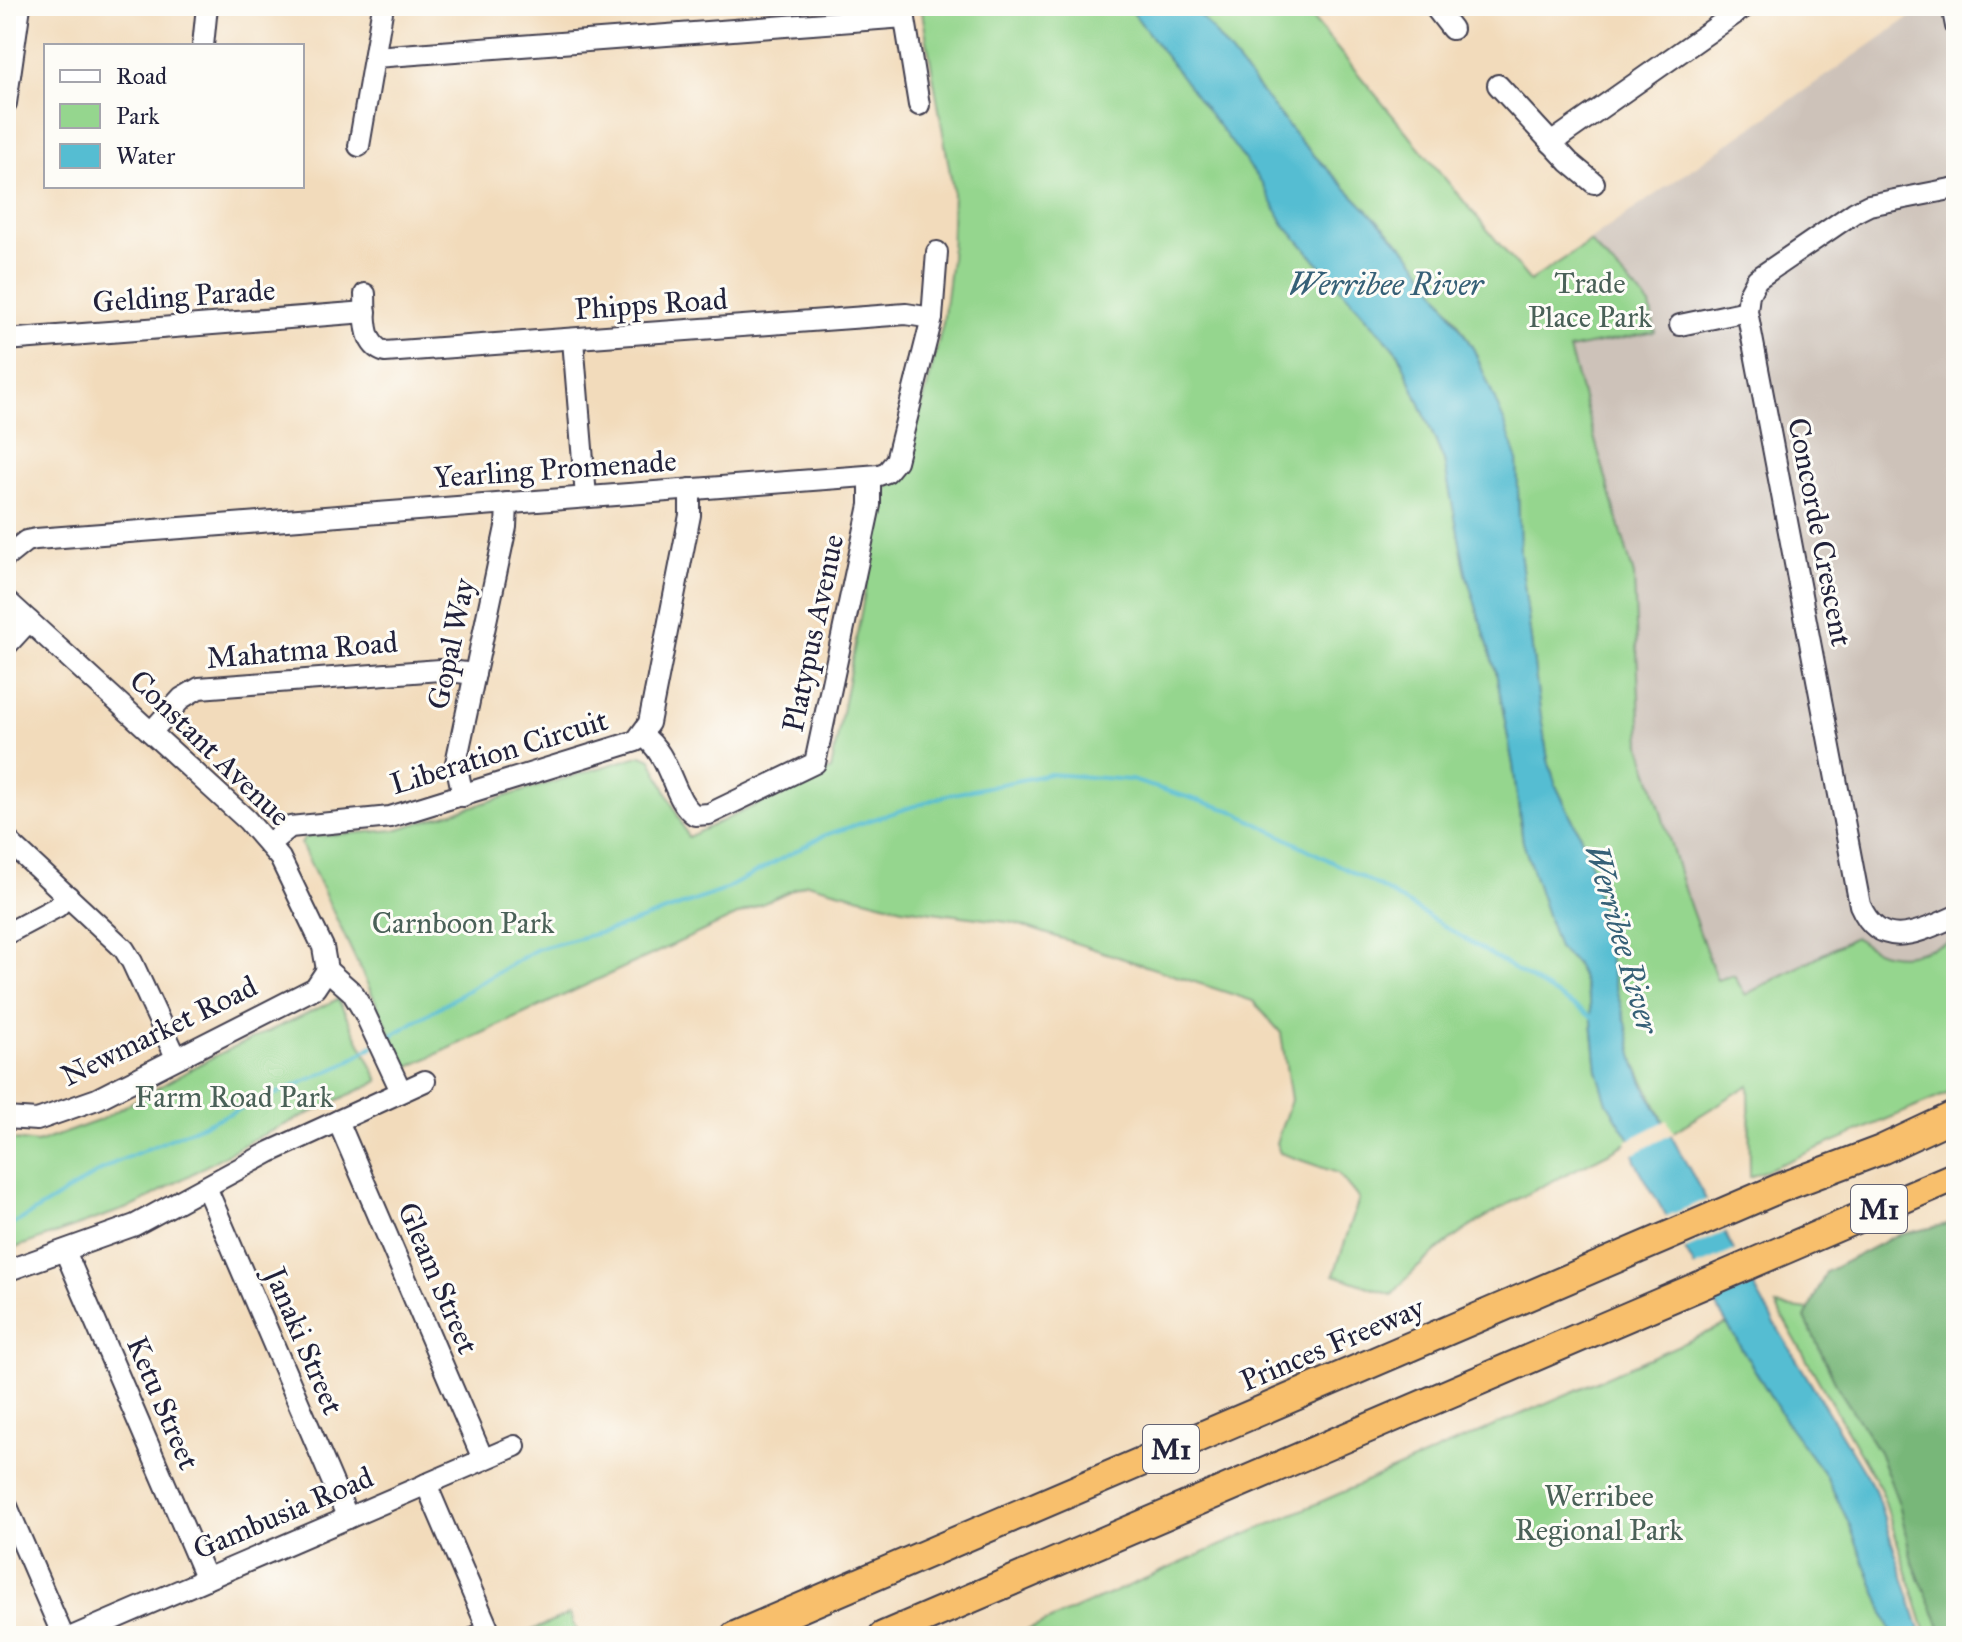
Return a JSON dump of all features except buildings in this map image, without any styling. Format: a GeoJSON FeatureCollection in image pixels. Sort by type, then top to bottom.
{"type":"FeatureCollection","features":[{"type":"Feature","properties":{"kind":"highway","name":"Princes Freeway"},"geometry":{"type":"LineString","coordinates":[[735,1636],[1780,1188],[1881,1150],[1956,1115]]}},
{"type":"Feature","properties":{"kind":"highway","name":"M1"},"geometry":{"type":"LineString","coordinates":[[883,1636],[1956,1176]]}},
{"type":"Feature","properties":{"kind":"street"},"geometry":{"type":"LineString","coordinates":[[6,103],[20,6]]}},
{"type":"Feature","properties":{"kind":"street"},"geometry":{"type":"LineString","coordinates":[[203,44],[207,6]]}},
{"type":"Feature","properties":{"kind":"street"},"geometry":{"type":"LineString","coordinates":[[359,146],[383,6]]}},
{"type":"Feature","properties":{"kind":"street"},"geometry":{"type":"LineString","coordinates":[[1434,6],[1452,29]]}},
{"type":"Feature","properties":{"kind":"street"},"geometry":{"type":"LineString","coordinates":[[1551,143],[1746,6]]}},
{"type":"Feature","properties":{"kind":"street"},"geometry":{"type":"LineString","coordinates":[[1952,6],[1956,26]]}},
{"type":"Feature","properties":{"kind":"street"},"geometry":{"type":"LineString","coordinates":[[375,57],[904,11],[919,105]]}},
{"type":"Feature","properties":{"kind":"street"},"geometry":{"type":"LineString","coordinates":[[1498,85],[1551,143],[1594,183]]}},
{"type":"Feature","properties":{"kind":"street"},"geometry":{"type":"LineString","coordinates":[[1680,325],[1747,311],[1749,294],[1757,279],[1855,212],[1882,202],[1956,188]]}},
{"type":"Feature","properties":{"kind":"street"},"geometry":{"type":"LineString","coordinates":[[870,476],[887,472],[896,461],[932,318],[937,252]]}},
{"type":"Feature","properties":{"kind":"street","name":"Gelding Parade"},"geometry":{"type":"LineString","coordinates":[[6,340],[365,303],[369,342],[375,349]]}},
{"type":"Feature","properties":{"kind":"street","name":"Concorde Crescent"},"geometry":{"type":"LineString","coordinates":[[1747,311],[1860,905],[1876,929],[1893,936],[1925,929],[1956,916]]}},
{"type":"Feature","properties":{"kind":"street","name":"Phipps Road"},"geometry":{"type":"LineString","coordinates":[[375,349],[395,352],[906,314],[932,318]]}},
{"type":"Feature","properties":{"kind":"street"},"geometry":{"type":"LineString","coordinates":[[573,340],[586,497]]}},
{"type":"Feature","properties":{"kind":"street","name":"Yearling Promenade"},"geometry":{"type":"LineString","coordinates":[[6,557],[26,541],[36,539],[870,476]]}},
{"type":"Feature","properties":{"kind":"street","name":"Platypus Avenue"},"geometry":{"type":"LineString","coordinates":[[642,735],[661,752],[686,806],[695,815],[709,814],[815,763],[870,505],[870,476]]}},
{"type":"Feature","properties":{"kind":"street","name":"Liberation Circuit"},"geometry":{"type":"LineString","coordinates":[[269,844],[290,827],[390,817],[625,746],[642,735],[649,723],[690,515],[690,489]]}},
{"type":"Feature","properties":{"kind":"street","name":"Gopal Way"},"geometry":{"type":"LineString","coordinates":[[463,796],[456,763],[506,527],[507,503]]}},
{"type":"Feature","properties":{"kind":"street","name":"Constant Avenue"},"geometry":{"type":"LineString","coordinates":[[6,600],[247,820],[269,844],[280,858],[323,947],[327,970]]}},
{"type":"Feature","properties":{"kind":"street"},"geometry":{"type":"LineString","coordinates":[[6,646],[29,621]]}},
{"type":"Feature","properties":{"kind":"street","name":"Mahatma Road"},"geometry":{"type":"LineString","coordinates":[[151,732],[182,698],[199,688],[440,670],[475,674]]}},
{"type":"Feature","properties":{"kind":"street"},"geometry":{"type":"LineString","coordinates":[[6,839],[124,949],[176,1057]]}},
{"type":"Feature","properties":{"kind":"street"},"geometry":{"type":"LineString","coordinates":[[6,934],[57,907],[68,896]]}},
{"type":"Feature","properties":{"kind":"street"},"geometry":{"type":"LineString","coordinates":[[327,970],[352,992],[401,1091]]}},
{"type":"Feature","properties":{"kind":"street","name":"Newmarket Road"},"geometry":{"type":"LineString","coordinates":[[6,1118],[37,1120],[83,1105],[315,988],[327,970]]}},
{"type":"Feature","properties":{"kind":"street"},"geometry":{"type":"LineString","coordinates":[[6,1271],[135,1225],[270,1152],[425,1081]]}},
{"type":"Feature","properties":{"kind":"street","name":"Gleam Street"},"geometry":{"type":"LineString","coordinates":[[338,1121],[483,1459]]}},
{"type":"Feature","properties":{"kind":"street","name":"Janaki Street"},"geometry":{"type":"LineString","coordinates":[[206,1187],[348,1518]]}},
{"type":"Feature","properties":{"kind":"street","name":"Ketu Street"},"geometry":{"type":"LineString","coordinates":[[65,1251],[206,1579]]}},
{"type":"Feature","properties":{"kind":"street","name":"Gambusia Road"},"geometry":{"type":"LineString","coordinates":[[74,1636],[115,1628],[206,1579],[515,1446]]}},
{"type":"Feature","properties":{"kind":"street"},"geometry":{"type":"LineString","coordinates":[[426,1484],[489,1631],[477,1636]]}},
{"type":"Feature","properties":{"kind":"street"},"geometry":{"type":"LineString","coordinates":[[6,1504],[63,1636]]}},
{"type":"Feature","properties":{"kind":"shaded area"},"geometry":{"type":"Polygon","coordinates":[[[1926,6],[1956,6],[1956,939],[1924,953],[1904,956],[1876,950],[1855,937],[1745,995],[1718,981],[1684,889],[1641,745],[1634,575],[1531,281],[1926,6]]]}},
{"type":"Feature","properties":{"kind":"green space","name":"Carnboon Park"},"geometry":{"type":"Polygon","coordinates":[[[921,6],[1128,6],[1263,183],[1283,223],[1399,354],[1444,461],[1466,573],[1496,672],[1523,842],[1558,948],[1576,964],[1582,977],[1590,1003],[1597,1070],[1631,1141],[1472,1226],[1416,1269],[1392,1295],[1334,1275],[1359,1199],[1338,1173],[1280,1153],[1276,1143],[1291,1100],[1281,1033],[1253,1001],[1014,923],[903,908],[807,883],[407,1068],[301,844],[305,837],[395,830],[642,755],[651,759],[688,837],[831,770],[884,492],[903,470],[927,388],[943,323],[951,259],[953,190],[921,6]]]}},
{"type":"Feature","properties":{"kind":"green space","name":"Trade Place Park"},"geometry":{"type":"Polygon","coordinates":[[[1193,6],[1302,6],[1530,281],[1590,242],[1650,305],[1655,332],[1569,349],[1634,576],[1641,745],[1684,889],[1717,980],[1734,975],[1745,995],[1855,937],[1880,952],[1892,954],[1917,953],[1956,939],[1956,1090],[1750,1177],[1749,1085],[1670,1134],[1635,1063],[1613,979],[1592,868],[1556,786],[1548,760],[1520,552],[1517,458],[1474,350],[1410,254],[1301,142],[1193,6]]]}},
{"type":"Feature","properties":{"kind":"green space","name":"Farm Road Park"},"geometry":{"type":"Polygon","coordinates":[[[338,999],[379,1081],[254,1139],[136,1205],[6,1251],[6,1139],[37,1143],[98,1121],[213,1057],[338,999]]]}},
{"type":"Feature","properties":{"kind":"green space"},"geometry":{"type":"Polygon","coordinates":[[[1956,1222],[1956,1636],[1944,1636],[1912,1561],[1899,1504],[1879,1452],[1838,1388],[1805,1318],[1826,1272],[1895,1236],[1956,1222]]]}},
{"type":"Feature","properties":{"kind":"green space"},"geometry":{"type":"Polygon","coordinates":[[[1776,1306],[1834,1313],[1956,1636],[1927,1636],[1881,1490],[1776,1306]]]}},
{"type":"Feature","properties":{"kind":"green space","name":"Werribee Regional Park"},"geometry":{"type":"Polygon","coordinates":[[[1727,1324],[1788,1425],[1826,1476],[1848,1521],[1893,1636],[1014,1636],[1727,1324]]]}},
{"type":"Feature","properties":{"kind":"green space"},"geometry":{"type":"Polygon","coordinates":[[[570,1614],[579,1636],[519,1636],[570,1614]]]}},
{"type":"Feature","properties":{"kind":"water","name":"Werribee River"},"geometry":{"type":"Polygon","coordinates":[[[1128,6],[1193,6],[1301,142],[1410,254],[1474,350],[1517,458],[1520,552],[1548,760],[1556,786],[1592,868],[1613,979],[1635,1063],[1647,1092],[1769,1314],[1875,1490],[1922,1636],[1893,1636],[1848,1521],[1826,1476],[1788,1425],[1724,1319],[1635,1161],[1631,1141],[1607,1103],[1597,1070],[1590,1003],[1582,977],[1576,964],[1558,948],[1523,842],[1496,672],[1466,573],[1444,461],[1399,354],[1283,223],[1262,183],[1128,6]]]}},
{"type":"Feature","properties":{"kind":"pier"},"geometry":{"type":"Polygon","coordinates":[[[1667,1120],[1674,1133],[1630,1156],[1626,1141],[1667,1120]]]}},
{"type":"Feature","properties":{"kind":"pier"},"geometry":{"type":"Polygon","coordinates":[[[1710,1198],[1728,1231],[1681,1251],[1662,1218],[1710,1198]]]}},
{"type":"Feature","properties":{"kind":"pier"},"geometry":{"type":"Polygon","coordinates":[[[1738,1249],[1756,1283],[1710,1303],[1691,1269],[1738,1249]]]}},
{"type":"Feature","properties":{"kind":"waterway"},"geometry":{"type":"LineString","coordinates":[[384,1040],[537,949],[618,928],[722,891],[825,835],[948,795],[1050,774],[1131,780],[1233,811],[1377,885],[1594,1018]]}},
{"type":"Feature","properties":{"kind":"waterway"},"geometry":{"type":"LineString","coordinates":[[6,1226],[112,1164],[343,1065],[373,1046]]}}]}
